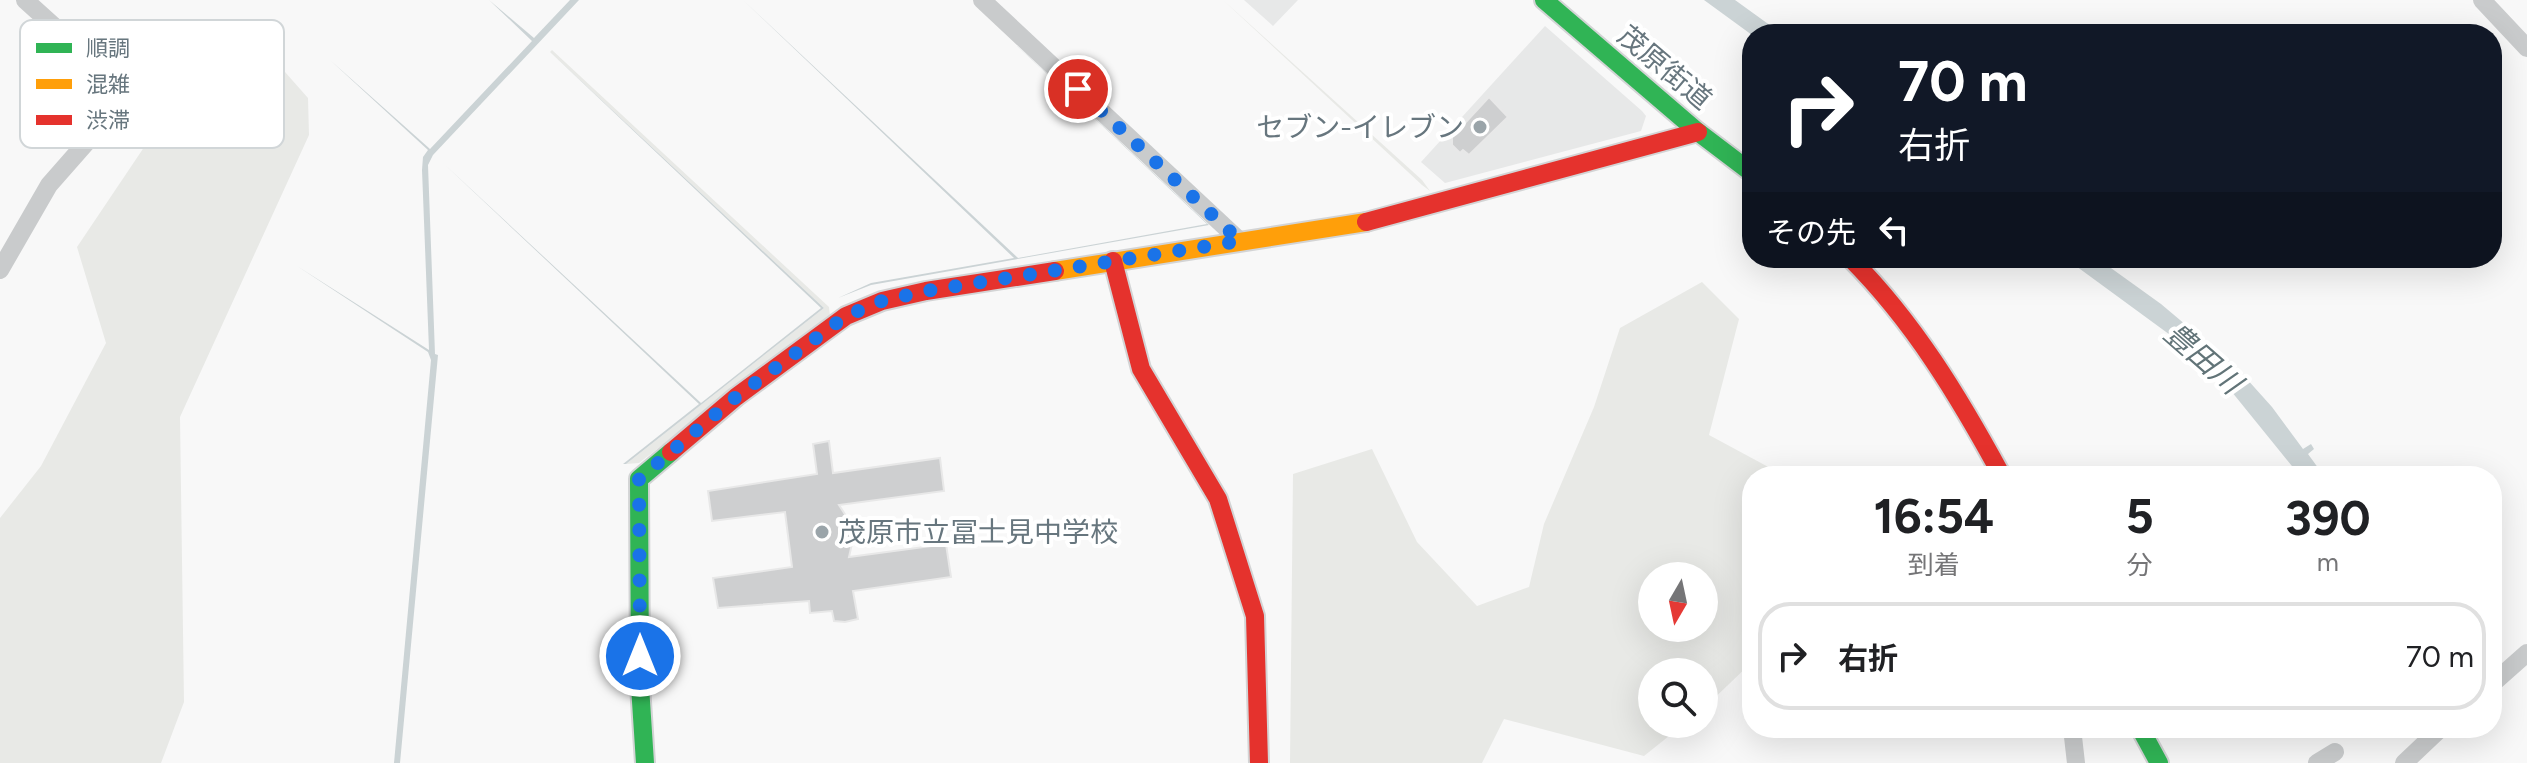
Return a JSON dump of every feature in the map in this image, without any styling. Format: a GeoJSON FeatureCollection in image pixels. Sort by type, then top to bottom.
{"type":"FeatureCollection","features":[{"type":"Feature","properties":{"kind":"street"},"geometry":{"type":"LineString","coordinates":[[25,0],[47,20]]}},
{"type":"Feature","properties":{"kind":"street"},"geometry":{"type":"LineString","coordinates":[[982,0],[1240,241]]}},
{"type":"Feature","properties":{"kind":"street","name":"茂原街道"},"geometry":{"type":"LineString","coordinates":[[1544,0],[1698,132],[1742,165]]}},
{"type":"Feature","properties":{"kind":"street"},"geometry":{"type":"LineString","coordinates":[[2482,0],[2527,48]]}},
{"type":"Feature","properties":{"kind":"street"},"geometry":{"type":"LineString","coordinates":[[645,763],[640,686],[639,479],[736,397],[846,316],[882,301],[926,291],[1425,209],[1475,191],[1698,132]]}},
{"type":"Feature","properties":{"kind":"street"},"geometry":{"type":"LineString","coordinates":[[0,270],[49,185],[82,148]]}},
{"type":"Feature","properties":{"kind":"street"},"geometry":{"type":"LineString","coordinates":[[1113,261],[1141,369],[1218,499],[1251,602],[1255,616],[1259,763]]}},
{"type":"Feature","properties":{"kind":"street"},"geometry":{"type":"LineString","coordinates":[[1859,268],[1918,336],[1965,406],[1997,466]]}},
{"type":"Feature","properties":{"kind":"street"},"geometry":{"type":"LineString","coordinates":[[2502,675],[2527,653]]}},
{"type":"Feature","properties":{"kind":"street"},"geometry":{"type":"LineString","coordinates":[[2073,738],[2076,763]]}},
{"type":"Feature","properties":{"kind":"street"},"geometry":{"type":"LineString","coordinates":[[2145,738],[2159,763]]}},
{"type":"Feature","properties":{"kind":"street"},"geometry":{"type":"LineString","coordinates":[[2404,763],[2430,738]]}},
{"type":"Feature","properties":{"kind":"street"},"geometry":{"type":"LineString","coordinates":[[2317,763],[2335,752]]}},
{"type":"Feature","properties":{"kind":"shaded area"},"geometry":{"type":"Polygon","coordinates":[[[1223,0],[1422,180],[1430,191],[1422,185],[1223,0]]]}},
{"type":"Feature","properties":{"kind":"shaded area"},"geometry":{"type":"Polygon","coordinates":[[[1244,0],[1298,0],[1273,26],[1244,0]]]}},
{"type":"Feature","properties":{"kind":"shaded area"},"geometry":{"type":"Polygon","coordinates":[[[1545,26],[1642,111],[1646,116],[1641,131],[1445,183],[1421,162],[1545,26]]]}},
{"type":"Feature","properties":{"kind":"shaded area"},"geometry":{"type":"Polygon","coordinates":[[[552,50],[829,307],[830,316],[639,463],[626,464],[824,308],[550,52],[552,50]]]}},
{"type":"Feature","properties":{"kind":"shaded area"},"geometry":{"type":"Polygon","coordinates":[[[284,71],[308,98],[309,135],[180,417],[184,702],[161,763],[0,763],[0,518],[41,466],[106,343],[77,247],[144,148],[284,148],[284,71]]]}},
{"type":"Feature","properties":{"kind":"shaded area"},"geometry":{"type":"Polygon","coordinates":[[[1702,282],[1739,319],[1709,435],[1766,466],[1742,466],[1742,672],[1718,695],[1718,658],[1638,658],[1638,738],[1666,738],[1644,756],[1504,719],[1482,763],[1290,763],[1293,474],[1372,449],[1417,542],[1477,606],[1529,587],[1544,524],[1594,407],[1620,328],[1702,282]]]}},
{"type":"Feature","properties":{"kind":"water"},"geometry":{"type":"Polygon","coordinates":[[[489,0],[534,38],[570,0],[579,0],[433,155],[428,165],[435,354],[438,355],[400,763],[394,763],[431,360],[428,352],[297,266],[429,350],[422,170],[423,157],[428,150],[330,60],[430,149],[532,41],[489,0]]]}},
{"type":"Feature","properties":{"kind":"water"},"geometry":{"type":"Polygon","coordinates":[[[743,0],[1018,258],[1207,224],[968,0],[1209,225],[871,285],[838,298],[871,283],[1014,258],[743,0]]]}},
{"type":"Feature","properties":{"kind":"water"},"geometry":{"type":"Polygon","coordinates":[[[1704,0],[1735,0],[1768,24],[1742,24],[1742,28],[1704,0]]]}},
{"type":"Feature","properties":{"kind":"water"},"geometry":{"type":"Polygon","coordinates":[[[550,52],[824,308],[626,464],[623,464],[699,404],[443,163],[701,403],[821,308],[550,52]]]}},
{"type":"Feature","properties":{"kind":"water","name":"豊田川"},"geometry":{"type":"Polygon","coordinates":[[[2079,268],[2111,268],[2161,304],[2237,368],[2272,407],[2303,449],[2311,444],[2314,449],[2308,454],[2317,466],[2292,466],[2223,381],[2177,340],[2079,268]]]}},
{"type":"Feature","properties":{"kind":"building","name":"セブン-イレブン"},"geometry":{"type":"Polygon","coordinates":[[[1489,97],[1508,117],[1469,155],[1463,150],[1460,153],[1452,145],[1452,137],[1489,97]]]}},
{"type":"Feature","properties":{"kind":"building","name":"茂原市立冨士見中学校"},"geometry":{"type":"Polygon","coordinates":[[[829,441],[833,473],[940,458],[944,491],[839,505],[855,530],[849,557],[946,544],[951,577],[853,591],[858,619],[845,622],[834,621],[832,611],[810,613],[809,601],[718,608],[713,578],[792,567],[785,512],[712,521],[708,491],[817,474],[813,444],[829,441]]]}},
{"type":"Feature","properties":{"kind":"traffic: fast"},"geometry":{"type":"LineString","coordinates":[[1544,0],[1698,132],[1742,165]]}},
{"type":"Feature","properties":{"kind":"traffic: fast"},"geometry":{"type":"LineString","coordinates":[[645,763],[640,686],[639,479],[671,452]]}},
{"type":"Feature","properties":{"kind":"traffic: fast"},"geometry":{"type":"LineString","coordinates":[[2145,738],[2159,763]]}},
{"type":"Feature","properties":{"kind":"traffic: slow"},"geometry":{"type":"LineString","coordinates":[[1055,271],[1366,222]]}},
{"type":"Feature","properties":{"kind":"traffic: jam"},"geometry":{"type":"LineString","coordinates":[[1366,222],[1698,132]]}},
{"type":"Feature","properties":{"kind":"traffic: jam"},"geometry":{"type":"LineString","coordinates":[[1113,261],[1141,369],[1218,499],[1255,616],[1259,763]]}},
{"type":"Feature","properties":{"kind":"traffic: jam"},"geometry":{"type":"LineString","coordinates":[[1859,268],[1895,308],[1934,361],[1996,466]]}},
{"type":"Feature","properties":{"kind":"traffic: jam"},"geometry":{"type":"LineString","coordinates":[[671,452],[736,397],[846,316],[882,301],[926,291],[1055,271]]}},
{"type":"Feature","properties":{"kind":"place","name":"セブン-イレブン"},"geometry":{"type":"Point","coordinates":[1480,127]}},
{"type":"Feature","properties":{"kind":"place","name":"茂原市立冨士見中学校"},"geometry":{"type":"Point","coordinates":[822,532]}},
{"type":"Feature","properties":{"kind":"route"},"geometry":{"type":"LineString","coordinates":[[640,656],[639,479],[736,397],[824,331],[846,316],[882,301],[926,291],[1240,241],[1078,89]]}}]}
